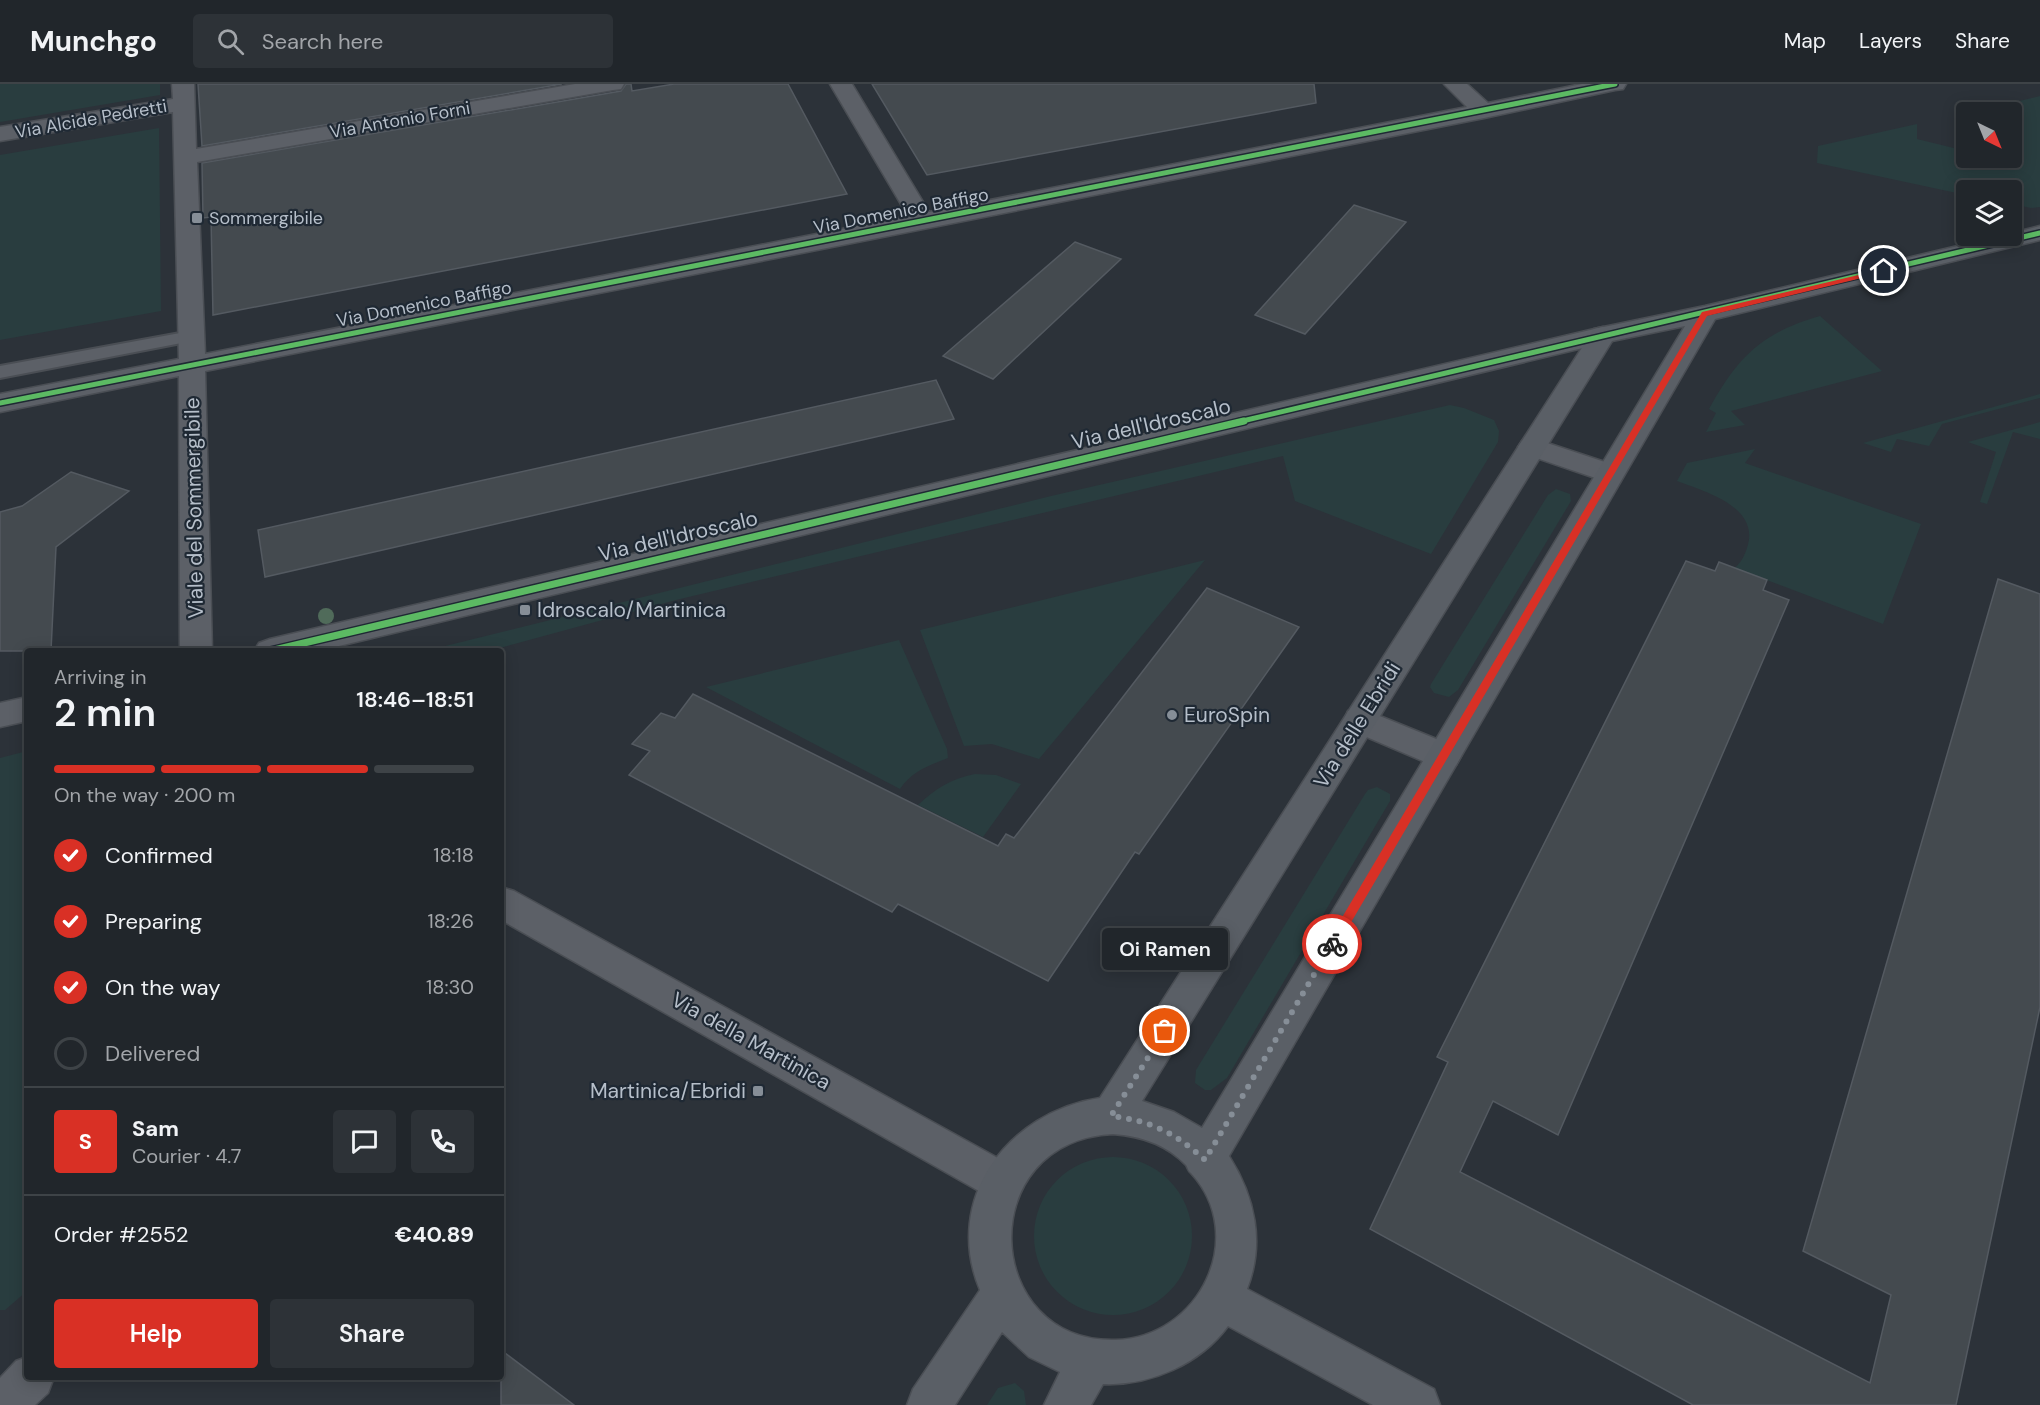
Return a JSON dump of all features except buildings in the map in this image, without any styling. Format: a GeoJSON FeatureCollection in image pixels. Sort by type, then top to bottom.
{"type":"FeatureCollection","features":[{"type":"Feature","properties":{"kind":"street","name":"Via Antonio Forni"},"geometry":{"type":"LineString","coordinates":[[187,156],[613,84]]}},
{"type":"Feature","properties":{"kind":"street"},"geometry":{"type":"LineString","coordinates":[[842,84],[923,222]]}},
{"type":"Feature","properties":{"kind":"street"},"geometry":{"type":"LineString","coordinates":[[1455,84],[1484,111]]}},
{"type":"Feature","properties":{"kind":"street","name":"Via Domenico Baffigo"},"geometry":{"type":"LineString","coordinates":[[192,365],[1615,84]]}},
{"type":"Feature","properties":{"kind":"street","name":"Viale del Sommergibile"},"geometry":{"type":"LineString","coordinates":[[183,94],[187,156],[192,365],[196,648]]}},
{"type":"Feature","properties":{"kind":"street","name":"Via Alcide Pedretti"},"geometry":{"type":"LineString","coordinates":[[0,134],[183,94]]}},
{"type":"Feature","properties":{"kind":"street","name":"Via dell'Idroscalo"},"geometry":{"type":"LineString","coordinates":[[283,648],[1603,335],[1705,314],[2040,233]]}},
{"type":"Feature","properties":{"kind":"street"},"geometry":{"type":"LineString","coordinates":[[1205,1160],[1705,314]]}},
{"type":"Feature","properties":{"kind":"street","name":"Via delle Ebridi"},"geometry":{"type":"LineString","coordinates":[[1111,1116],[1603,335]]}},
{"type":"Feature","properties":{"kind":"street","name":"Viale del Sommergibile"},"geometry":{"type":"LineString","coordinates":[[0,403],[192,365]]}},
{"type":"Feature","properties":{"kind":"street"},"geometry":{"type":"LineString","coordinates":[[1532,447],[1610,474]]}},
{"type":"Feature","properties":{"kind":"street"},"geometry":{"type":"LineString","coordinates":[[0,715],[24,710]]}},
{"type":"Feature","properties":{"kind":"street"},"geometry":{"type":"LineString","coordinates":[[1360,720],[1443,756]]}},
{"type":"Feature","properties":{"kind":"street","name":"Via della Martinica"},"geometry":{"type":"LineString","coordinates":[[504,909],[1000,1181]]}},
{"type":"Feature","properties":{"kind":"street"},"geometry":{"type":"LineString","coordinates":[[1111,1116],[1138,1119],[1162,1128],[1185,1142],[1205,1160],[1218,1177],[1228,1196],[1237,1237],[1237,1259],[1232,1280],[1223,1300],[1191,1337],[1169,1350],[1136,1359],[1119,1361],[1093,1359],[1065,1350],[1040,1336],[1019,1316],[1003,1293],[992,1266],[988,1236],[990,1207],[1000,1181],[1012,1162],[1028,1146],[1067,1123],[1111,1116]]}},
{"type":"Feature","properties":{"kind":"street"},"geometry":{"type":"LineString","coordinates":[[929,1405],[1003,1293]]}},
{"type":"Feature","properties":{"kind":"street"},"geometry":{"type":"LineString","coordinates":[[1223,1300],[1418,1405]]}},
{"type":"Feature","properties":{"kind":"street"},"geometry":{"type":"LineString","coordinates":[[1066,1405],[1093,1359]]}},
{"type":"Feature","properties":{"kind":"street"},"geometry":{"type":"LineString","coordinates":[[4,1405],[29,1380]]}},
{"type":"Feature","properties":{"kind":"lane"},"geometry":{"type":"LineString","coordinates":[[0,372],[191,336]]}},
{"type":"Feature","properties":{"kind":"green space"},"geometry":{"type":"Polygon","coordinates":[[[0,84],[160,84],[160,95],[0,122],[0,84]]]}},
{"type":"Feature","properties":{"kind":"green space"},"geometry":{"type":"Polygon","coordinates":[[[2040,96],[2040,207],[2022,206],[2022,180],[1956,180],[1956,193],[1817,163],[1818,146],[1917,124],[1917,139],[1956,149],[1956,168],[2022,168],[2022,102],[2015,102],[2040,96]]]}},
{"type":"Feature","properties":{"kind":"green space"},"geometry":{"type":"Polygon","coordinates":[[[159,128],[161,311],[0,340],[0,155],[159,128]]]}},
{"type":"Feature","properties":{"kind":"green space"},"geometry":{"type":"Polygon","coordinates":[[[1820,316],[1882,371],[1731,411],[1745,425],[1706,432],[1716,413],[1709,409],[1741,361],[1753,349],[1782,330],[1820,316]]]}},
{"type":"Feature","properties":{"kind":"green space"},"geometry":{"type":"Polygon","coordinates":[[[2040,394],[2040,398],[1942,424],[1929,446],[1897,439],[1891,452],[1863,443],[2040,394]]]}},
{"type":"Feature","properties":{"kind":"green space"},"geometry":{"type":"Polygon","coordinates":[[[1450,405],[1494,420],[1499,431],[1498,442],[1431,554],[1295,501],[1283,456],[676,600],[500,648],[437,648],[1051,496],[1450,405]]]}},
{"type":"Feature","properties":{"kind":"green space"},"geometry":{"type":"Polygon","coordinates":[[[2040,422],[2040,439],[2013,432],[1987,504],[1980,502],[1996,452],[1968,442],[2040,422]]]}},
{"type":"Feature","properties":{"kind":"green space"},"geometry":{"type":"Polygon","coordinates":[[[1755,449],[1745,463],[1921,524],[1883,624],[1735,568],[1747,548],[1749,534],[1746,522],[1728,503],[1677,481],[1687,463],[1755,449]]]}},
{"type":"Feature","properties":{"kind":"green space"},"geometry":{"type":"Polygon","coordinates":[[[1556,489],[1570,494],[1571,501],[1458,690],[1449,697],[1434,693],[1430,687],[1431,684],[1548,495],[1556,489]]]}},
{"type":"Feature","properties":{"kind":"green space"},"geometry":{"type":"Polygon","coordinates":[[[1205,560],[1039,759],[992,744],[964,746],[920,630],[1205,560]]]}},
{"type":"Feature","properties":{"kind":"green space"},"geometry":{"type":"Polygon","coordinates":[[[899,640],[947,749],[948,758],[915,773],[900,789],[706,687],[899,640]]]}},
{"type":"Feature","properties":{"kind":"green space"},"geometry":{"type":"Polygon","coordinates":[[[24,752],[24,1294],[5,1310],[0,1310],[0,758],[24,752]]]}},
{"type":"Feature","properties":{"kind":"green space"},"geometry":{"type":"Polygon","coordinates":[[[975,774],[996,775],[1021,784],[983,837],[918,805],[944,785],[975,774]]]}},
{"type":"Feature","properties":{"kind":"green space"},"geometry":{"type":"Polygon","coordinates":[[[1377,787],[1390,794],[1390,801],[1227,1078],[1211,1090],[1205,1090],[1195,1083],[1196,1070],[1365,794],[1368,790],[1377,787]]]}},
{"type":"Feature","properties":{"kind":"green space"},"geometry":{"type":"Polygon","coordinates":[[[1113,1157],[1143,1163],[1169,1180],[1186,1206],[1192,1236],[1186,1266],[1169,1292],[1143,1309],[1113,1315],[1083,1309],[1057,1292],[1040,1266],[1034,1236],[1040,1206],[1057,1180],[1083,1163],[1113,1157]]]}},
{"type":"Feature","properties":{"kind":"green space"},"geometry":{"type":"Polygon","coordinates":[[[1015,1383],[1024,1391],[1026,1405],[987,1405],[998,1388],[1015,1383]]]}},
{"type":"Feature","properties":{"kind":"cycle path"},"geometry":{"type":"LineString","coordinates":[[0,403],[1615,84]]}},
{"type":"Feature","properties":{"kind":"cycle path"},"geometry":{"type":"LineString","coordinates":[[283,648],[2040,233]]}},
{"type":"Feature","properties":{"kind":"way so far"},"geometry":{"type":"LineString","coordinates":[[1165,1031],[1111,1116],[1138,1119],[1162,1128],[1185,1142],[1205,1160],[1332,944]]}},
{"type":"Feature","properties":{"kind":"place","name":"Sommergibile"},"geometry":{"type":"Point","coordinates":[197,218]}},
{"type":"Feature","properties":{"kind":"place","name":"Idroscalo/Martinica"},"geometry":{"type":"Point","coordinates":[525,610]}},
{"type":"Feature","properties":{"kind":"place","name":"EuroSpin"},"geometry":{"type":"Point","coordinates":[1172,715]}},
{"type":"Feature","properties":{"kind":"place","name":"Oi Ramen"},"geometry":{"type":"Point","coordinates":[1165,1031]}},
{"type":"Feature","properties":{"kind":"place","name":"Martinica/Ebridi"},"geometry":{"type":"Point","coordinates":[758,1091]}},
{"type":"Feature","properties":{"kind":"route"},"geometry":{"type":"LineString","coordinates":[[1332,944],[1705,314],[1884,271]]}}]}
